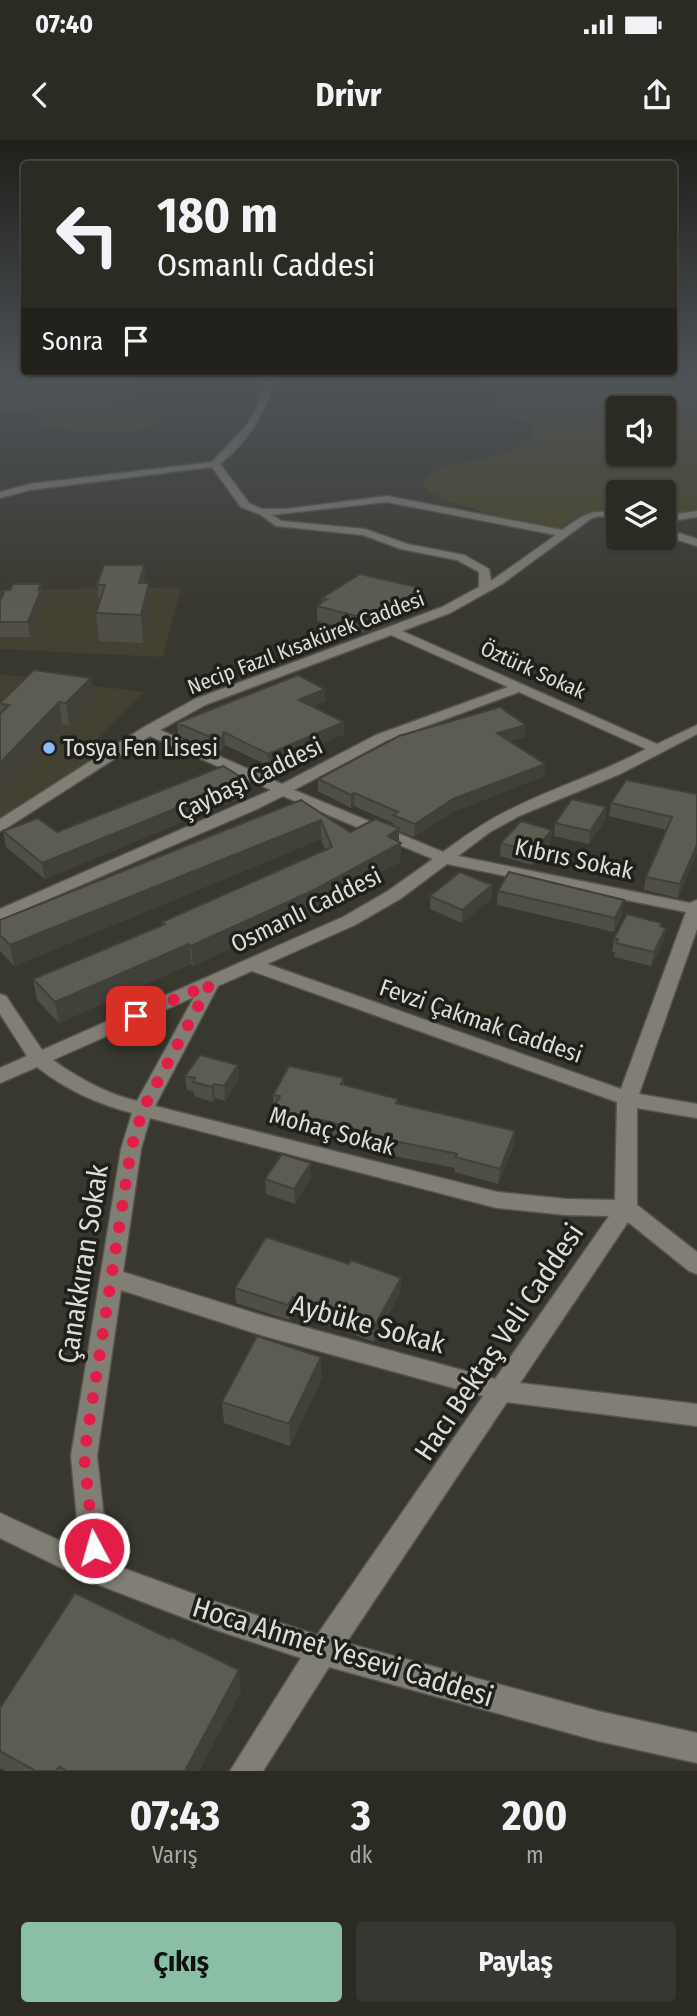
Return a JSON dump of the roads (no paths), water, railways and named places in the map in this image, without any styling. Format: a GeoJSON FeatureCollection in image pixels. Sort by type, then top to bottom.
{"type":"FeatureCollection","features":[{"type":"Feature","properties":{"kind":"street"},"geometry":{"type":"LineString","coordinates":[[0,495],[30,487],[215,464],[223,457]]}},
{"type":"Feature","properties":{"kind":"street"},"geometry":{"type":"LineString","coordinates":[[215,464],[245,505],[271,521],[365,532],[405,547],[460,557],[485,571],[485,589]]}},
{"type":"Feature","properties":{"kind":"street"},"geometry":{"type":"LineString","coordinates":[[260,512],[286,512],[398,499],[563,533]]}},
{"type":"Feature","properties":{"kind":"street","name":"Necip Fazıl Kısakürek Caddesi"},"geometry":{"type":"LineString","coordinates":[[0,826],[149,730],[200,702],[446,610],[485,589],[588,516],[606,514]]}},
{"type":"Feature","properties":{"kind":"street"},"geometry":{"type":"LineString","coordinates":[[676,517],[697,514]]}},
{"type":"Feature","properties":{"kind":"street"},"geometry":{"type":"LineString","coordinates":[[676,536],[697,543]]}},
{"type":"Feature","properties":{"kind":"street","name":"Öztürk Sokak"},"geometry":{"type":"LineString","coordinates":[[391,630],[657,749]]}},
{"type":"Feature","properties":{"kind":"street","name":"Çaybaşı Caddesi"},"geometry":{"type":"LineString","coordinates":[[0,915],[283,791],[381,738],[520,687]]}},
{"type":"Feature","properties":{"kind":"street","name":"Osmanlı Caddesi"},"geometry":{"type":"LineString","coordinates":[[0,1076],[253,965],[375,907],[485,829],[514,813],[605,776],[697,729]]}},
{"type":"Feature","properties":{"kind":"street","name":"Kıbrıs Sokak"},"geometry":{"type":"LineString","coordinates":[[149,730],[283,791],[443,858],[696,907]]}},
{"type":"Feature","properties":{"kind":"street"},"geometry":{"type":"LineString","coordinates":[[696,907],[627,1100],[626,1208],[697,1265]]}},
{"type":"Feature","properties":{"kind":"street","name":"Fevzi Çakmak Caddesi"},"geometry":{"type":"LineString","coordinates":[[253,965],[365,1007],[568,1076],[627,1100],[666,1109],[697,1111]]}},
{"type":"Feature","properties":{"kind":"street","name":"Çanakkıran Sokak"},"geometry":{"type":"LineString","coordinates":[[96,1571],[84,1456],[131,1149],[143,1109],[210,984]]}},
{"type":"Feature","properties":{"kind":"street"},"geometry":{"type":"LineString","coordinates":[[0,1000],[37,1058]]}},
{"type":"Feature","properties":{"kind":"street","name":"Mohaç Sokak"},"geometry":{"type":"LineString","coordinates":[[37,1058],[86,1090],[114,1101],[497,1200],[566,1207],[626,1208]]}},
{"type":"Feature","properties":{"kind":"street","name":"Hacı Bektaş Veli Caddesi"},"geometry":{"type":"LineString","coordinates":[[245,1771],[323,1651],[626,1208]]}},
{"type":"Feature","properties":{"kind":"street","name":"Aybüke Sokak"},"geometry":{"type":"LineString","coordinates":[[113,1278],[264,1326],[502,1391],[697,1415]]}},
{"type":"Feature","properties":{"kind":"street","name":"Hoca Ahmet Yesevi Caddesi"},"geometry":{"type":"LineString","coordinates":[[0,1525],[96,1571],[216,1616],[323,1651],[598,1726],[697,1748]]}},
{"type":"Feature","properties":{"kind":"place","name":"Tosya Fen Lisesi"},"geometry":{"type":"Point","coordinates":[49,748]}}]}
